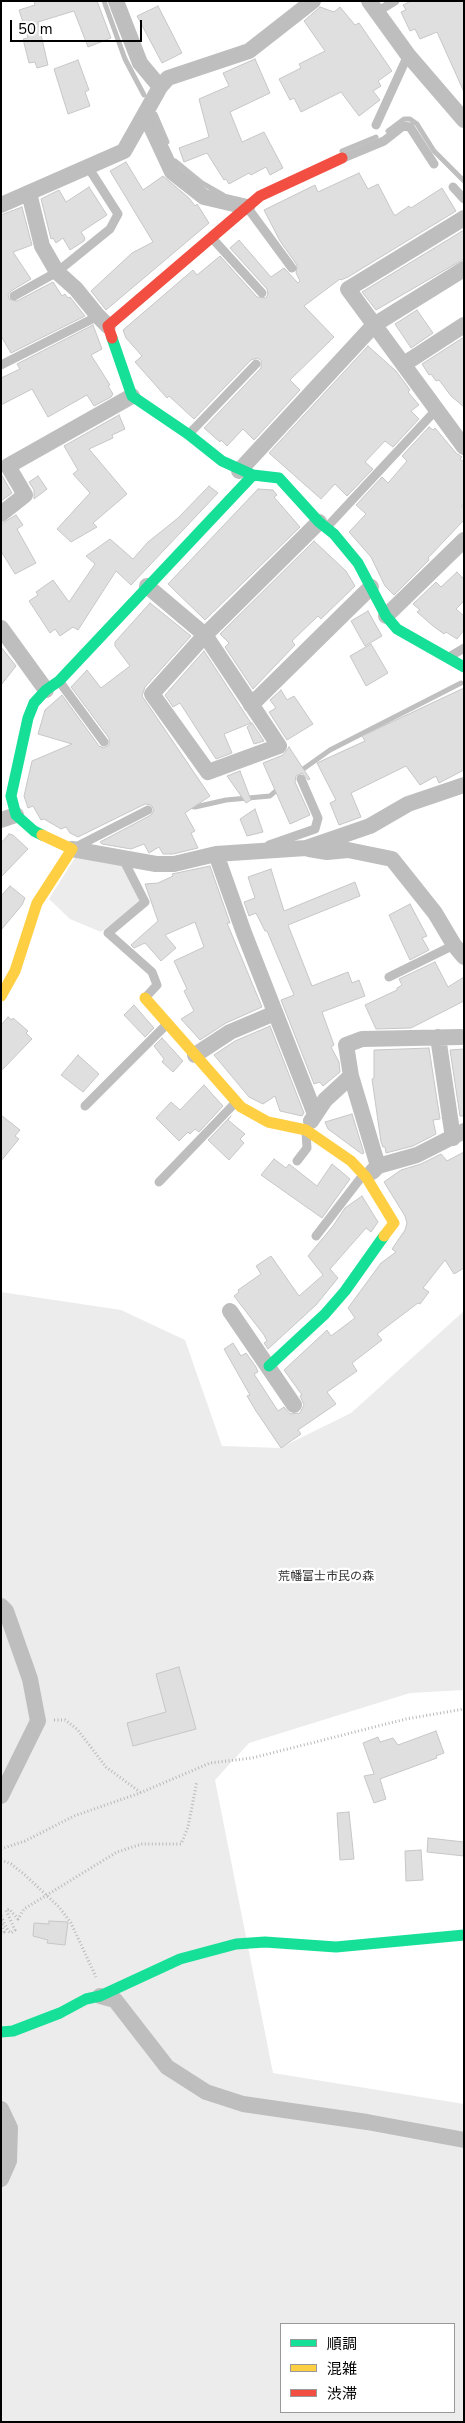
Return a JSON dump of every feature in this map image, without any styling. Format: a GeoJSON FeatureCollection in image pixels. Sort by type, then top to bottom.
{"type":"FeatureCollection","features":[{"type":"Feature","properties":{"kind":"street"},"geometry":{"type":"LineString","coordinates":[[116,1],[140,63],[160,87]]}},
{"type":"Feature","properties":{"kind":"street"},"geometry":{"type":"LineString","coordinates":[[1,205],[124,151],[146,116],[160,87],[168,78],[248,51],[313,1]]}},
{"type":"Feature","properties":{"kind":"street"},"geometry":{"type":"LineString","coordinates":[[373,7],[408,55],[464,120]]}},
{"type":"Feature","properties":{"kind":"street"},"geometry":{"type":"LineString","coordinates":[[146,116],[172,172],[204,197],[247,207]]}},
{"type":"Feature","properties":{"kind":"street"},"geometry":{"type":"LineString","coordinates":[[103,321],[211,237],[260,196],[342,158]]}},
{"type":"Feature","properties":{"kind":"street"},"geometry":{"type":"LineString","coordinates":[[29,193],[42,246],[57,272],[76,288],[103,321],[132,396],[188,434],[222,461],[246,473],[279,478],[358,563],[386,616],[397,629],[463,668]]}},
{"type":"Feature","properties":{"kind":"street"},"geometry":{"type":"LineString","coordinates":[[464,218],[348,289],[464,447]]}},
{"type":"Feature","properties":{"kind":"street"},"geometry":{"type":"LineString","coordinates":[[459,951],[435,913],[392,859],[348,850],[327,852],[306,848],[216,854],[174,864],[156,864],[72,849],[34,832],[9,818],[11,796],[28,718],[34,703],[147,586],[374,325],[464,269]]}},
{"type":"Feature","properties":{"kind":"street"},"geometry":{"type":"LineString","coordinates":[[404,364],[464,325]]}},
{"type":"Feature","properties":{"kind":"street"},"geometry":{"type":"LineString","coordinates":[[1,514],[25,495],[8,466],[132,396]]}},
{"type":"Feature","properties":{"kind":"street"},"geometry":{"type":"LineString","coordinates":[[147,586],[205,635],[279,746],[208,772],[152,694],[205,635],[323,525]]}},
{"type":"Feature","properties":{"kind":"street"},"geometry":{"type":"LineString","coordinates":[[386,616],[464,540]]}},
{"type":"Feature","properties":{"kind":"street"},"geometry":{"type":"LineString","coordinates":[[251,705],[371,587]]}},
{"type":"Feature","properties":{"kind":"street"},"geometry":{"type":"LineString","coordinates":[[1,628],[52,685]]}},
{"type":"Feature","properties":{"kind":"street"},"geometry":{"type":"LineString","coordinates":[[306,848],[370,826],[408,804],[464,785]]}},
{"type":"Feature","properties":{"kind":"street"},"geometry":{"type":"LineString","coordinates":[[1,996],[15,971],[37,904],[72,849]]}},
{"type":"Feature","properties":{"kind":"street"},"geometry":{"type":"LineString","coordinates":[[216,854],[315,1114]]}},
{"type":"Feature","properties":{"kind":"street"},"geometry":{"type":"LineString","coordinates":[[145,998],[241,1107],[268,1122],[306,1130],[369,1173]]}},
{"type":"Feature","properties":{"kind":"street"},"geometry":{"type":"LineString","coordinates":[[195,1055],[230,1032],[275,1013]]}},
{"type":"Feature","properties":{"kind":"street"},"geometry":{"type":"LineString","coordinates":[[269,1366],[335,1303],[394,1222],[369,1173],[346,1045],[362,1039],[462,1036]]}},
{"type":"Feature","properties":{"kind":"street"},"geometry":{"type":"LineString","coordinates":[[369,1173],[417,1156],[459,1134],[438,1037]]}},
{"type":"Feature","properties":{"kind":"street"},"geometry":{"type":"LineString","coordinates":[[306,1130],[324,1100],[351,1076]]}},
{"type":"Feature","properties":{"kind":"street"},"geometry":{"type":"LineString","coordinates":[[230,1311],[294,1405]]}},
{"type":"Feature","properties":{"kind":"street"},"geometry":{"type":"LineString","coordinates":[[1,1606],[6,1612],[30,1679],[38,1721],[1,1796]]}},
{"type":"Feature","properties":{"kind":"street"},"geometry":{"type":"LineString","coordinates":[[1,2032],[13,2031],[86,1999],[100,1996],[180,1958],[236,1944],[274,1942],[336,1947],[464,1935]]}},
{"type":"Feature","properties":{"kind":"street"},"geometry":{"type":"LineString","coordinates":[[100,1996],[115,2000],[166,2067],[206,2092],[243,2104],[367,2122],[464,2140]]}},
{"type":"Feature","properties":{"kind":"street"},"geometry":{"type":"LineString","coordinates":[[1,2109],[10,2128],[9,2161],[1,2179]]}},
{"type":"Feature","properties":{"kind":"lane"},"geometry":{"type":"LineString","coordinates":[[373,7],[395,1]]}},
{"type":"Feature","properties":{"kind":"lane"},"geometry":{"type":"LineString","coordinates":[[376,125],[408,55]]}},
{"type":"Feature","properties":{"kind":"lane"},"geometry":{"type":"LineString","coordinates":[[342,158],[384,141],[403,126],[410,127],[434,164]]}},
{"type":"Feature","properties":{"kind":"lane"},"geometry":{"type":"LineString","coordinates":[[14,296],[57,272],[110,229],[118,214],[88,167]]}},
{"type":"Feature","properties":{"kind":"lane"},"geometry":{"type":"LineString","coordinates":[[453,187],[464,199]]}},
{"type":"Feature","properties":{"kind":"lane"},"geometry":{"type":"LineString","coordinates":[[247,207],[292,268]]}},
{"type":"Feature","properties":{"kind":"lane"},"geometry":{"type":"LineString","coordinates":[[211,237],[262,293]]}},
{"type":"Feature","properties":{"kind":"lane"},"geometry":{"type":"LineString","coordinates":[[1,365],[103,321]]}},
{"type":"Feature","properties":{"kind":"lane"},"geometry":{"type":"LineString","coordinates":[[188,434],[256,364]]}},
{"type":"Feature","properties":{"kind":"lane"},"geometry":{"type":"LineString","coordinates":[[323,525],[436,410]]}},
{"type":"Feature","properties":{"kind":"lane"},"geometry":{"type":"LineString","coordinates":[[446,658],[464,648]]}},
{"type":"Feature","properties":{"kind":"lane"},"geometry":{"type":"LineString","coordinates":[[52,685],[104,742]]}},
{"type":"Feature","properties":{"kind":"lane"},"geometry":{"type":"LineString","coordinates":[[253,851],[315,829],[318,818],[301,779]]}},
{"type":"Feature","properties":{"kind":"lane"},"geometry":{"type":"LineString","coordinates":[[72,849],[148,810]]}},
{"type":"Feature","properties":{"kind":"lane"},"geometry":{"type":"LineString","coordinates":[[122,857],[144,902],[108,932],[152,972],[157,985],[145,998]]}},
{"type":"Feature","properties":{"kind":"lane"},"geometry":{"type":"LineString","coordinates":[[389,977],[459,951]]}},
{"type":"Feature","properties":{"kind":"lane"},"geometry":{"type":"LineString","coordinates":[[85,1106],[166,1024]]}},
{"type":"Feature","properties":{"kind":"lane"},"geometry":{"type":"LineString","coordinates":[[159,1182],[236,1102]]}},
{"type":"Feature","properties":{"kind":"lane"},"geometry":{"type":"LineString","coordinates":[[297,1161],[304,1155],[307,1148],[306,1130]]}},
{"type":"Feature","properties":{"kind":"lane"},"geometry":{"type":"LineString","coordinates":[[316,1236],[369,1173]]}},
{"type":"Feature","properties":{"kind":"path"},"geometry":{"type":"LineString","coordinates":[[1,1850],[25,1841],[74,1816],[140,1793],[210,1763],[252,1758],[406,1719],[464,1709]]}},
{"type":"Feature","properties":{"kind":"path"},"geometry":{"type":"LineString","coordinates":[[38,1721],[65,1720],[77,1729],[106,1767],[140,1793]]}},
{"type":"Feature","properties":{"kind":"path"},"geometry":{"type":"LineString","coordinates":[[1,1916],[8,1931],[13,1932],[15,1930],[6,1910],[9,1909],[18,1919],[24,1909],[117,1852],[142,1844],[181,1844],[188,1827],[197,1781]]}},
{"type":"Feature","properties":{"kind":"path"},"geometry":{"type":"LineString","coordinates":[[1,1860],[11,1864],[46,1896],[71,1923],[97,1980],[100,1996]]}},
{"type":"Feature","properties":{"kind":"path"},"geometry":{"type":"LineString","coordinates":[[1,1921],[4,1932],[1,1931]]}},
{"type":"Feature","properties":{"kind":"green space"},"geometry":{"type":"Polygon","coordinates":[[[76,856],[121,864],[140,902],[101,932],[70,919],[49,899],[76,856]]]}},
{"type":"Feature","properties":{"kind":"green space","name":"荒幡富士市民の森"},"geometry":{"type":"Polygon","coordinates":[[[1,1292],[121,1310],[185,1340],[222,1446],[280,1448],[351,1413],[464,1311],[464,1690],[410,1693],[249,1743],[215,1780],[273,2073],[464,2104],[464,2422],[1,2422],[1,1292]]]}},
{"type":"Feature","properties":{"kind":"building"},"geometry":{"type":"Polygon","coordinates":[[[34,1],[97,1],[111,38],[88,47],[74,11],[38,22],[48,65],[37,68],[35,62],[29,63],[23,39],[28,38],[19,10],[35,5],[34,1]]]}},
{"type":"Feature","properties":{"kind":"building"},"geometry":{"type":"Polygon","coordinates":[[[411,1],[464,1],[464,92],[437,32],[420,39],[415,29],[410,31],[401,12],[406,10],[403,5],[411,1]]]}},
{"type":"Feature","properties":{"kind":"building"},"geometry":{"type":"Polygon","coordinates":[[[158,6],[182,53],[162,63],[137,16],[158,6]]]}},
{"type":"Feature","properties":{"kind":"building"},"geometry":{"type":"Polygon","coordinates":[[[320,7],[334,12],[340,7],[355,25],[359,23],[392,71],[378,81],[381,86],[373,91],[380,100],[359,116],[341,92],[301,112],[294,98],[290,100],[279,79],[301,68],[299,64],[325,51],[304,21],[320,7]]]}},
{"type":"Feature","properties":{"kind":"building"},"geometry":{"type":"Polygon","coordinates":[[[255,59],[270,93],[230,112],[242,142],[264,132],[283,168],[270,175],[266,167],[251,175],[249,173],[229,184],[226,179],[224,180],[207,153],[184,162],[179,148],[209,137],[199,99],[229,86],[223,73],[255,59]]]}},
{"type":"Feature","properties":{"kind":"building"},"geometry":{"type":"Polygon","coordinates":[[[78,60],[89,90],[85,92],[90,106],[68,114],[54,69],[78,60]]]}},
{"type":"Feature","properties":{"kind":"building"},"geometry":{"type":"Polygon","coordinates":[[[126,162],[143,190],[163,176],[189,198],[195,206],[197,204],[209,223],[106,310],[91,291],[132,253],[153,242],[110,171],[126,162]]]}},
{"type":"Feature","properties":{"kind":"building"},"geometry":{"type":"Polygon","coordinates":[[[359,173],[368,189],[378,184],[394,215],[409,206],[411,208],[442,188],[456,211],[348,277],[340,279],[304,306],[334,337],[290,380],[300,390],[254,440],[243,429],[227,446],[204,428],[261,368],[261,360],[257,358],[251,360],[194,419],[169,396],[167,398],[135,362],[142,356],[126,338],[123,330],[193,270],[197,275],[220,256],[257,297],[266,298],[268,294],[267,289],[230,248],[239,240],[271,277],[284,268],[298,283],[300,281],[296,273],[297,265],[280,241],[264,210],[315,185],[318,192],[359,173]]]}},
{"type":"Feature","properties":{"kind":"building"},"geometry":{"type":"Polygon","coordinates":[[[89,187],[107,215],[81,232],[85,238],[84,241],[70,250],[63,238],[56,243],[53,238],[51,239],[41,199],[59,190],[66,202],[89,187]]]}},
{"type":"Feature","properties":{"kind":"building"},"geometry":{"type":"Polygon","coordinates":[[[22,207],[32,245],[13,252],[31,279],[11,291],[8,295],[9,299],[17,301],[53,282],[62,296],[65,294],[68,298],[70,297],[85,316],[11,353],[1,336],[1,215],[22,207]]]}},
{"type":"Feature","properties":{"kind":"building"},"geometry":{"type":"Polygon","coordinates":[[[464,230],[464,259],[376,310],[362,292],[464,230]]]}},
{"type":"Feature","properties":{"kind":"building"},"geometry":{"type":"Polygon","coordinates":[[[417,310],[433,333],[411,348],[395,324],[417,310]]]}},
{"type":"Feature","properties":{"kind":"building"},"geometry":{"type":"Polygon","coordinates":[[[93,325],[102,349],[91,355],[110,385],[108,386],[113,394],[111,397],[94,406],[87,395],[48,417],[32,389],[1,405],[1,378],[20,369],[17,364],[93,325]]]}},
{"type":"Feature","properties":{"kind":"building"},"geometry":{"type":"Polygon","coordinates":[[[464,337],[464,407],[451,396],[439,380],[436,381],[431,374],[429,375],[422,364],[464,337]]]}},
{"type":"Feature","properties":{"kind":"building"},"geometry":{"type":"Polygon","coordinates":[[[368,346],[396,371],[410,390],[408,392],[419,405],[411,411],[419,419],[393,447],[385,441],[365,462],[373,469],[347,496],[335,484],[321,499],[269,453],[368,346]]]}},
{"type":"Feature","properties":{"kind":"building"},"geometry":{"type":"Polygon","coordinates":[[[119,415],[125,429],[112,435],[113,438],[89,449],[127,494],[93,523],[97,527],[71,542],[57,529],[90,493],[73,474],[78,470],[64,446],[119,415]]]}},
{"type":"Feature","properties":{"kind":"building"},"geometry":{"type":"Polygon","coordinates":[[[429,427],[433,430],[435,428],[456,453],[462,457],[460,459],[464,462],[464,504],[461,506],[464,508],[464,520],[428,558],[429,560],[394,595],[385,586],[371,557],[349,532],[366,514],[356,505],[382,477],[388,483],[407,461],[402,456],[429,427]]]}},
{"type":"Feature","properties":{"kind":"building"},"geometry":{"type":"Polygon","coordinates":[[[1,474],[12,493],[1,501],[1,474]]]}},
{"type":"Feature","properties":{"kind":"building"},"geometry":{"type":"Polygon","coordinates":[[[38,476],[47,489],[34,499],[34,490],[29,482],[38,476]]]}},
{"type":"Feature","properties":{"kind":"building"},"geometry":{"type":"Polygon","coordinates":[[[209,486],[218,493],[131,585],[116,571],[78,630],[73,627],[60,636],[55,629],[50,633],[29,601],[38,595],[36,592],[53,580],[69,602],[95,564],[86,556],[110,539],[133,559],[148,542],[178,518],[209,486]]]}},
{"type":"Feature","properties":{"kind":"building"},"geometry":{"type":"Polygon","coordinates":[[[258,489],[273,490],[277,495],[274,497],[300,527],[205,620],[168,584],[258,489]]]}},
{"type":"Feature","properties":{"kind":"building"},"geometry":{"type":"Polygon","coordinates":[[[16,515],[23,525],[17,529],[36,563],[15,574],[1,551],[1,524],[16,515]]]}},
{"type":"Feature","properties":{"kind":"building"},"geometry":{"type":"Polygon","coordinates":[[[314,541],[346,571],[355,586],[321,619],[318,616],[292,641],[295,645],[253,689],[225,647],[229,643],[220,634],[314,541]]]}},
{"type":"Feature","properties":{"kind":"building"},"geometry":{"type":"Polygon","coordinates":[[[457,572],[464,579],[464,601],[456,609],[464,616],[464,630],[457,639],[446,632],[444,634],[433,626],[417,612],[420,610],[413,604],[436,582],[441,587],[457,572]]]}},
{"type":"Feature","properties":{"kind":"building"},"geometry":{"type":"Polygon","coordinates":[[[150,603],[191,636],[145,687],[142,696],[210,796],[185,813],[195,831],[191,833],[198,848],[173,854],[163,854],[159,847],[149,853],[144,844],[131,849],[102,844],[100,842],[151,815],[154,810],[151,805],[145,804],[78,837],[70,833],[66,827],[61,829],[44,819],[41,820],[33,806],[28,808],[24,796],[32,761],[72,744],[38,734],[45,710],[62,695],[99,746],[104,748],[109,745],[109,738],[71,687],[87,670],[101,688],[130,666],[115,646],[115,642],[150,603]]]}},
{"type":"Feature","properties":{"kind":"building"},"geometry":{"type":"Polygon","coordinates":[[[368,611],[382,636],[365,646],[351,621],[368,611]]]}},
{"type":"Feature","properties":{"kind":"building"},"geometry":{"type":"Polygon","coordinates":[[[371,644],[388,673],[366,686],[350,656],[371,644]]]}},
{"type":"Feature","properties":{"kind":"building"},"geometry":{"type":"Polygon","coordinates":[[[1,647],[16,666],[1,685],[1,647]]]}},
{"type":"Feature","properties":{"kind":"building"},"geometry":{"type":"Polygon","coordinates":[[[204,651],[251,723],[224,734],[232,753],[216,759],[180,703],[173,707],[165,695],[204,651]]]}},
{"type":"Feature","properties":{"kind":"building"},"geometry":{"type":"Polygon","coordinates":[[[464,688],[464,770],[439,783],[436,776],[420,785],[406,766],[351,793],[361,817],[339,825],[330,803],[336,800],[317,763],[365,741],[362,736],[464,688]]]}},
{"type":"Feature","properties":{"kind":"building"},"geometry":{"type":"Polygon","coordinates":[[[281,690],[287,700],[294,696],[313,724],[287,740],[269,712],[276,708],[270,700],[281,690]]]}},
{"type":"Feature","properties":{"kind":"building"},"geometry":{"type":"Polygon","coordinates":[[[252,723],[264,741],[254,744],[247,727],[252,723]]]}},
{"type":"Feature","properties":{"kind":"building"},"geometry":{"type":"Polygon","coordinates":[[[289,747],[310,779],[308,780],[302,773],[296,776],[295,782],[310,815],[290,824],[263,763],[283,755],[289,747]]]}},
{"type":"Feature","properties":{"kind":"building"},"geometry":{"type":"Polygon","coordinates":[[[240,771],[251,800],[246,803],[227,776],[240,771]]]}},
{"type":"Feature","properties":{"kind":"building"},"geometry":{"type":"Polygon","coordinates":[[[255,809],[263,832],[247,836],[240,819],[255,809]]]}},
{"type":"Feature","properties":{"kind":"building"},"geometry":{"type":"Polygon","coordinates":[[[9,834],[13,835],[28,849],[1,877],[1,843],[9,834]]]}},
{"type":"Feature","properties":{"kind":"building"},"geometry":{"type":"Polygon","coordinates":[[[210,866],[230,923],[227,923],[262,1007],[226,1023],[200,1040],[181,1019],[194,1011],[184,991],[187,989],[174,961],[204,947],[195,922],[165,935],[176,948],[161,961],[145,943],[134,948],[131,945],[158,921],[145,884],[158,883],[173,876],[172,874],[210,866]]]}},
{"type":"Feature","properties":{"kind":"building"},"geometry":{"type":"Polygon","coordinates":[[[271,869],[284,911],[355,882],[360,896],[288,925],[312,986],[348,972],[352,983],[359,980],[365,996],[322,1012],[334,1045],[331,1047],[339,1062],[340,1072],[323,1086],[320,1082],[314,1084],[281,1000],[294,995],[267,931],[265,931],[256,913],[249,916],[244,902],[255,898],[248,877],[271,869]]]}},
{"type":"Feature","properties":{"kind":"building"},"geometry":{"type":"Polygon","coordinates":[[[10,886],[25,898],[22,905],[1,930],[1,896],[10,886]]]}},
{"type":"Feature","properties":{"kind":"building"},"geometry":{"type":"Polygon","coordinates":[[[410,904],[427,936],[422,938],[429,950],[410,960],[389,915],[410,904]]]}},
{"type":"Feature","properties":{"kind":"building"},"geometry":{"type":"Polygon","coordinates":[[[435,962],[448,987],[464,977],[464,1001],[411,1028],[376,1029],[365,1005],[397,990],[402,985],[399,979],[435,962]]]}},
{"type":"Feature","properties":{"kind":"building"},"geometry":{"type":"Polygon","coordinates":[[[134,1005],[154,1028],[145,1037],[124,1015],[134,1005]]]}},
{"type":"Feature","properties":{"kind":"building"},"geometry":{"type":"Polygon","coordinates":[[[8,1017],[12,1020],[13,1018],[28,1031],[26,1033],[32,1039],[1,1071],[1,1025],[8,1017]]]}},
{"type":"Feature","properties":{"kind":"building"},"geometry":{"type":"Polygon","coordinates":[[[270,1026],[304,1113],[302,1116],[280,1111],[275,1096],[263,1104],[249,1097],[214,1055],[235,1041],[270,1026]]]}},
{"type":"Feature","properties":{"kind":"building"},"geometry":{"type":"Polygon","coordinates":[[[162,1038],[183,1061],[173,1072],[162,1062],[164,1059],[154,1046],[162,1038]]]}},
{"type":"Feature","properties":{"kind":"building"},"geometry":{"type":"Polygon","coordinates":[[[429,1048],[440,1119],[433,1120],[436,1134],[413,1146],[386,1153],[385,1147],[383,1147],[381,1142],[372,1079],[374,1078],[374,1050],[429,1048]]]}},
{"type":"Feature","properties":{"kind":"building"},"geometry":{"type":"Polygon","coordinates":[[[464,1049],[464,1116],[460,1116],[450,1050],[464,1049]]]}},
{"type":"Feature","properties":{"kind":"building"},"geometry":{"type":"Polygon","coordinates":[[[78,1055],[99,1074],[83,1092],[61,1075],[78,1055]]]}},
{"type":"Feature","properties":{"kind":"building"},"geometry":{"type":"Polygon","coordinates":[[[204,1085],[223,1106],[199,1132],[195,1129],[190,1134],[188,1132],[179,1141],[156,1118],[171,1102],[180,1110],[204,1085]]]}},
{"type":"Feature","properties":{"kind":"building"},"geometry":{"type":"Polygon","coordinates":[[[352,1114],[364,1153],[362,1154],[328,1129],[325,1122],[352,1114]]]}},
{"type":"Feature","properties":{"kind":"building"},"geometry":{"type":"Polygon","coordinates":[[[1,1115],[20,1130],[15,1136],[19,1139],[1,1161],[1,1115]]]}},
{"type":"Feature","properties":{"kind":"building"},"geometry":{"type":"Polygon","coordinates":[[[231,1116],[228,1120],[245,1134],[240,1139],[244,1143],[229,1160],[208,1140],[231,1116]]]}},
{"type":"Feature","properties":{"kind":"building"},"geometry":{"type":"Polygon","coordinates":[[[464,1152],[464,1268],[454,1274],[445,1260],[423,1288],[429,1292],[420,1304],[418,1303],[377,1334],[382,1340],[352,1363],[357,1371],[327,1392],[336,1404],[298,1430],[301,1434],[281,1448],[247,1396],[250,1395],[224,1349],[233,1343],[241,1356],[246,1353],[258,1372],[254,1374],[278,1411],[284,1407],[290,1414],[300,1413],[304,1405],[300,1396],[302,1395],[284,1370],[327,1330],[331,1336],[355,1318],[348,1308],[381,1263],[396,1252],[392,1249],[405,1230],[407,1223],[405,1216],[384,1182],[401,1170],[421,1164],[441,1154],[447,1161],[464,1152]]]}},
{"type":"Feature","properties":{"kind":"building"},"geometry":{"type":"Polygon","coordinates":[[[274,1159],[286,1168],[289,1164],[317,1186],[332,1164],[350,1179],[322,1218],[261,1175],[274,1159]]]}},
{"type":"Feature","properties":{"kind":"building"},"geometry":{"type":"Polygon","coordinates":[[[362,1196],[378,1222],[371,1232],[366,1228],[330,1269],[338,1278],[316,1305],[268,1349],[264,1343],[267,1341],[264,1335],[234,1296],[239,1292],[238,1290],[261,1274],[256,1266],[271,1256],[299,1296],[323,1275],[308,1256],[345,1208],[362,1196]]]}},
{"type":"Feature","properties":{"kind":"building"},"geometry":{"type":"Polygon","coordinates":[[[179,1667],[196,1729],[133,1746],[127,1723],[166,1712],[156,1674],[179,1667]]]}},
{"type":"Feature","properties":{"kind":"building"},"geometry":{"type":"Polygon","coordinates":[[[436,1731],[444,1753],[436,1756],[437,1758],[380,1779],[386,1799],[374,1803],[364,1776],[374,1774],[363,1743],[378,1737],[380,1742],[393,1738],[398,1745],[436,1731]]]}},
{"type":"Feature","properties":{"kind":"building"},"geometry":{"type":"Polygon","coordinates":[[[349,1812],[354,1859],[340,1860],[337,1813],[349,1812]]]}},
{"type":"Feature","properties":{"kind":"building"},"geometry":{"type":"Polygon","coordinates":[[[428,1838],[464,1842],[464,1856],[427,1852],[428,1838]]]}},
{"type":"Feature","properties":{"kind":"building"},"geometry":{"type":"Polygon","coordinates":[[[421,1850],[423,1880],[406,1881],[405,1851],[421,1850]]]}},
{"type":"Feature","properties":{"kind":"building"},"geometry":{"type":"Polygon","coordinates":[[[49,1921],[68,1922],[65,1945],[47,1943],[48,1940],[33,1936],[34,1923],[49,1924],[49,1921]]]}},
{"type":"Feature","properties":{"kind":"waterway"},"geometry":{"type":"LineString","coordinates":[[104,1],[125,59],[144,95]]}},
{"type":"Feature","properties":{"kind":"waterway"},"geometry":{"type":"LineString","coordinates":[[155,114],[167,142]]}},
{"type":"Feature","properties":{"kind":"waterway"},"geometry":{"type":"LineString","coordinates":[[388,131],[404,119],[410,119],[417,124],[434,151],[464,181]]}},
{"type":"Feature","properties":{"kind":"waterway"},"geometry":{"type":"LineString","coordinates":[[342,151],[376,137]]}},
{"type":"Feature","properties":{"kind":"waterway"},"geometry":{"type":"LineString","coordinates":[[175,161],[202,183],[223,195]]}},
{"type":"Feature","properties":{"kind":"waterway"},"geometry":{"type":"LineString","coordinates":[[299,772],[330,750],[461,683]]}},
{"type":"Feature","properties":{"kind":"waterway"},"geometry":{"type":"LineString","coordinates":[[189,806],[195,807],[226,800],[270,796],[279,788]]}},
{"type":"Feature","properties":{"kind":"traffic: fast"},"geometry":{"type":"LineString","coordinates":[[112,338],[132,396],[188,434],[222,461],[253,475],[279,478],[319,522],[334,534],[358,563],[386,616],[397,629],[464,667]]}},
{"type":"Feature","properties":{"kind":"traffic: fast"},"geometry":{"type":"LineString","coordinates":[[42,835],[34,831],[16,815],[11,796],[28,718],[34,703],[46,690],[59,681],[253,475]]}},
{"type":"Feature","properties":{"kind":"traffic: fast"},"geometry":{"type":"LineString","coordinates":[[269,1366],[325,1314],[345,1291],[384,1236]]}},
{"type":"Feature","properties":{"kind":"traffic: fast"},"geometry":{"type":"LineString","coordinates":[[1,2032],[13,2031],[60,2013],[86,1999],[100,1996],[180,1959],[236,1944],[265,1942],[336,1947],[464,1935]]}},
{"type":"Feature","properties":{"kind":"traffic: slow"},"geometry":{"type":"LineString","coordinates":[[1,996],[15,971],[37,903],[72,849],[42,835]]}},
{"type":"Feature","properties":{"kind":"traffic: slow"},"geometry":{"type":"LineString","coordinates":[[145,998],[241,1107],[268,1122],[306,1130],[351,1161],[366,1177],[394,1223],[384,1236]]}},
{"type":"Feature","properties":{"kind":"traffic: jam"},"geometry":{"type":"LineString","coordinates":[[112,338],[108,326],[260,196],[342,158]]}}]}
